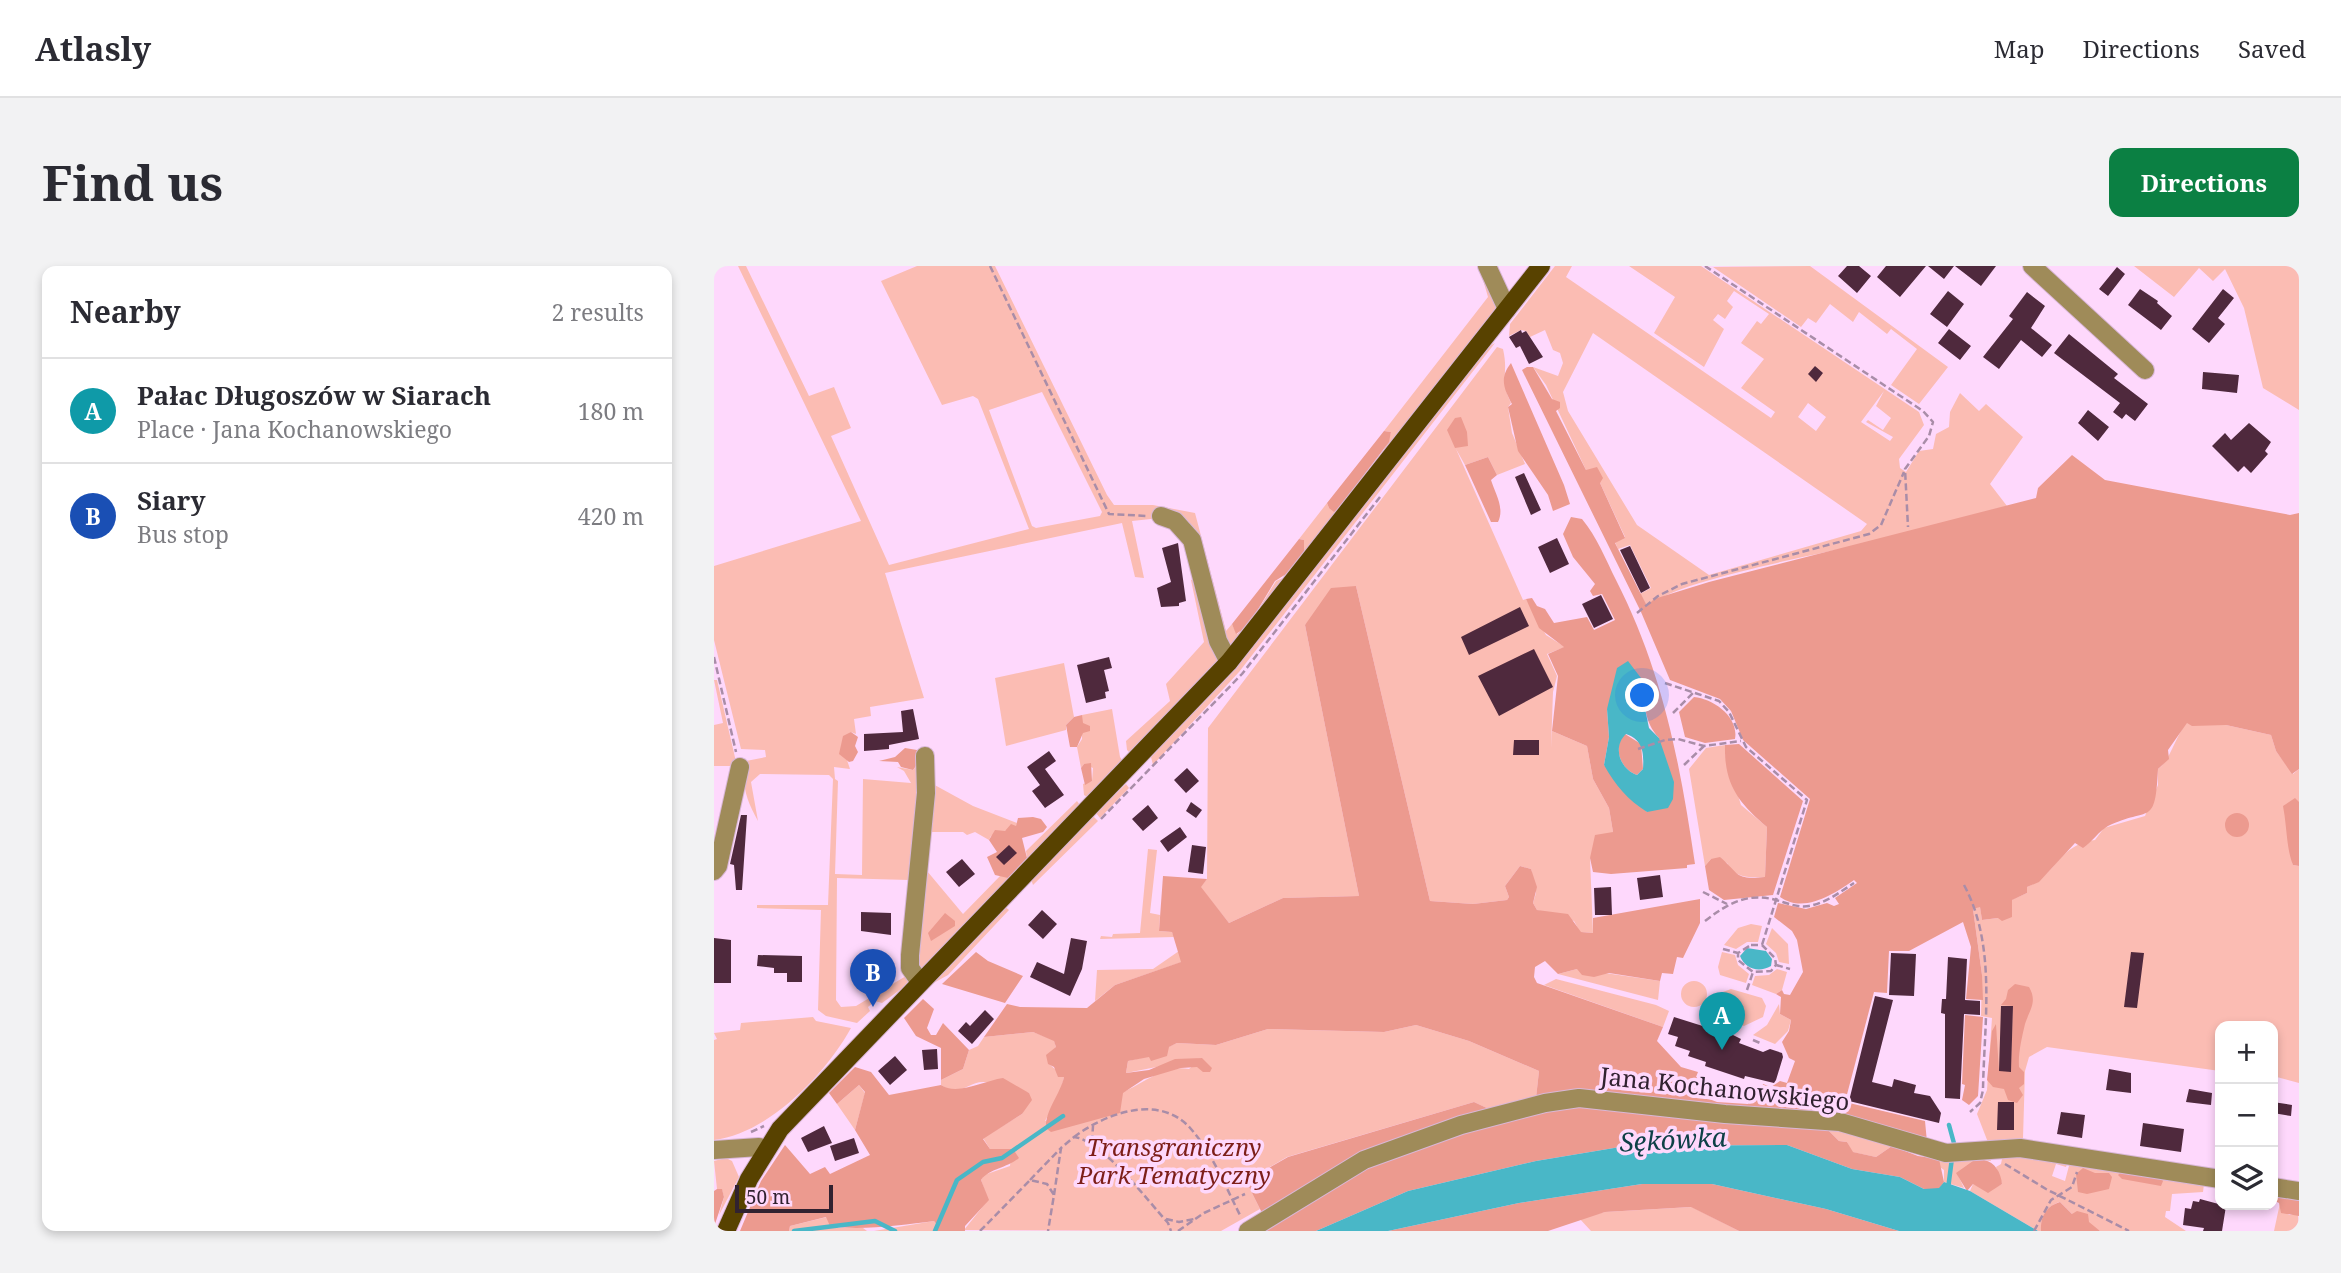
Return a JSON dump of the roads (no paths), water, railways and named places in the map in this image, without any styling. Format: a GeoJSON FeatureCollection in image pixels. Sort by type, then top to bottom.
{"type":"FeatureCollection","features":[{"type":"Feature","properties":{"kind":"main road"},"geometry":{"type":"LineString","coordinates":[[726,1231],[766,1149],[802,1104],[1229,662],[1541,266]]}},
{"type":"Feature","properties":{"kind":"street"},"geometry":{"type":"LineString","coordinates":[[1487,266],[1507,309]]}},
{"type":"Feature","properties":{"kind":"street"},"geometry":{"type":"LineString","coordinates":[[2032,266],[2146,370]]}},
{"type":"Feature","properties":{"kind":"street"},"geometry":{"type":"LineString","coordinates":[[1161,516],[1175,521],[1192,540],[1218,641],[1229,662]]}},
{"type":"Feature","properties":{"kind":"street"},"geometry":{"type":"LineString","coordinates":[[920,982],[911,968],[910,955],[926,793],[925,757]]}},
{"type":"Feature","properties":{"kind":"street"},"geometry":{"type":"LineString","coordinates":[[714,870],[718,866],[740,767]]}},
{"type":"Feature","properties":{"kind":"street","name":"Jana Kochanowskiego"},"geometry":{"type":"LineString","coordinates":[[1245,1225],[1364,1160],[1461,1125],[1545,1103],[1580,1098],[1725,1114],[1840,1122],[1946,1153],[2020,1148],[2213,1180]]}},
{"type":"Feature","properties":{"kind":"street"},"geometry":{"type":"LineString","coordinates":[[714,1150],[759,1147],[766,1149]]}},
{"type":"Feature","properties":{"kind":"street"},"geometry":{"type":"LineString","coordinates":[[2278,1188],[2299,1191]]}},
{"type":"Feature","properties":{"kind":"water"},"geometry":{"type":"Polygon","coordinates":[[[1628,661],[1644,682],[1644,704],[1649,728],[1659,738],[1674,782],[1673,799],[1668,808],[1647,812],[1622,792],[1604,765],[1609,737],[1607,709],[1617,668],[1628,661]],[[1626,734],[1619,745],[1619,751],[1622,763],[1637,775],[1643,769],[1643,752],[1632,737],[1626,734]]]}},
{"type":"Feature","properties":{"kind":"water"},"geometry":{"type":"Polygon","coordinates":[[[1747,948],[1766,951],[1772,959],[1771,966],[1762,969],[1749,967],[1740,956],[1747,948]]]}},
{"type":"Feature","properties":{"kind":"water"},"geometry":{"type":"Polygon","coordinates":[[[1787,1145],[1852,1169],[1900,1177],[1924,1189],[1939,1188],[1944,1182],[1970,1191],[2038,1231],[1899,1231],[1826,1209],[1712,1184],[1642,1184],[1519,1203],[1388,1231],[1316,1231],[1408,1191],[1536,1161],[1626,1146],[1787,1145]]]}},
{"type":"Feature","properties":{"kind":"waterway"},"geometry":{"type":"LineString","coordinates":[[935,1231],[957,1180],[983,1162],[1002,1158],[1063,1116]]}},
{"type":"Feature","properties":{"kind":"waterway"},"geometry":{"type":"LineString","coordinates":[[1949,1125],[1955,1147]]}},
{"type":"Feature","properties":{"kind":"waterway"},"geometry":{"type":"LineString","coordinates":[[1948,1189],[1952,1158]]}},
{"type":"Feature","properties":{"kind":"waterway"},"geometry":{"type":"LineString","coordinates":[[794,1231],[875,1221],[895,1231]]}},
{"type":"Feature","properties":{"kind":"place","name":"Siary"},"geometry":{"type":"Point","coordinates":[873,1007]}},
{"type":"Feature","properties":{"kind":"place","name":"Pałac Długoszów w Siarach"},"geometry":{"type":"Point","coordinates":[1722,1050]}},
{"type":"Feature","properties":{"kind":"water label","name":"Sękówka"},"geometry":{"type":"Point","coordinates":[1673,1139]}},
{"type":"Feature","properties":{"kind":"park label","name":"Transgraniczny Park Tematyczny"},"geometry":{"type":"Point","coordinates":[1174,1160]}}]}
